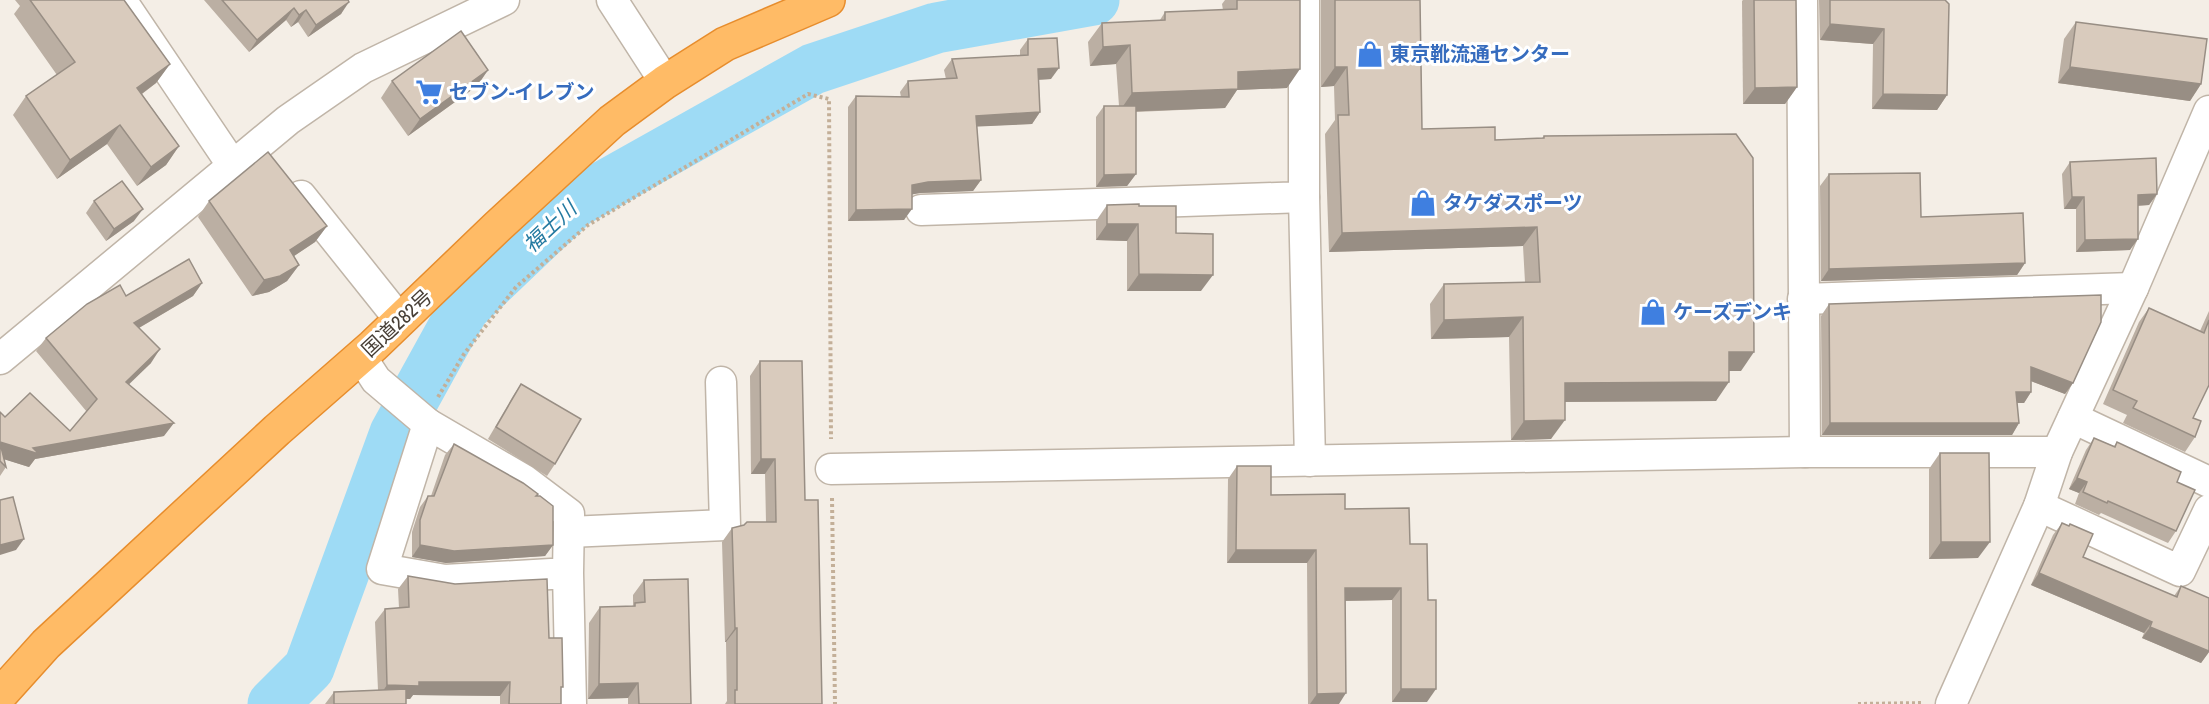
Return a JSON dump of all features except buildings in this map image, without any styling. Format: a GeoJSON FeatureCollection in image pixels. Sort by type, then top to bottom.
{"type":"FeatureCollection","features":[{"type":"Feature","properties":{"kind":"highway","name":"国道282号"},"geometry":{"type":"LineString","coordinates":[[0,695],[46,644],[277,430],[368,368],[400,320],[612,121],[665,82],[725,44],[828,0]]}},
{"type":"Feature","properties":{"kind":"street"},"geometry":{"type":"LineString","coordinates":[[121,0],[233,166]]}},
{"type":"Feature","properties":{"kind":"street"},"geometry":{"type":"LineString","coordinates":[[272,159],[288,120],[363,68],[504,0]]}},
{"type":"Feature","properties":{"kind":"street"},"geometry":{"type":"LineString","coordinates":[[612,0],[665,82]]}},
{"type":"Feature","properties":{"kind":"street"},"geometry":{"type":"LineString","coordinates":[[1304,0],[1304,197],[1310,461]]}},
{"type":"Feature","properties":{"kind":"street"},"geometry":{"type":"LineString","coordinates":[[1802,0],[1805,452]]}},
{"type":"Feature","properties":{"kind":"street"},"geometry":{"type":"LineString","coordinates":[[1951,703],[2039,506],[2057,452],[2133,288],[2209,111]]}},
{"type":"Feature","properties":{"kind":"street"},"geometry":{"type":"LineString","coordinates":[[0,359],[233,166],[272,159]]}},
{"type":"Feature","properties":{"kind":"street"},"geometry":{"type":"LineString","coordinates":[[272,159],[400,320]]}},
{"type":"Feature","properties":{"kind":"street"},"geometry":{"type":"LineString","coordinates":[[921,210],[1304,197]]}},
{"type":"Feature","properties":{"kind":"street"},"geometry":{"type":"LineString","coordinates":[[1803,299],[2133,288]]}},
{"type":"Feature","properties":{"kind":"street"},"geometry":{"type":"LineString","coordinates":[[368,368],[425,423],[524,480],[569,514],[571,704]]}},
{"type":"Feature","properties":{"kind":"street"},"geometry":{"type":"LineString","coordinates":[[569,532],[725,525],[721,382]]}},
{"type":"Feature","properties":{"kind":"street"},"geometry":{"type":"LineString","coordinates":[[2073,418],[2209,482]]}},
{"type":"Feature","properties":{"kind":"street"},"geometry":{"type":"LineString","coordinates":[[425,423],[382,569],[445,580],[568,573]]}},
{"type":"Feature","properties":{"kind":"street"},"geometry":{"type":"LineString","coordinates":[[831,470],[1805,452],[2057,452]]}},
{"type":"Feature","properties":{"kind":"street"},"geometry":{"type":"LineString","coordinates":[[2039,506],[2180,571],[2209,510]]}},
{"type":"Feature","properties":{"kind":"path"},"geometry":{"type":"LineString","coordinates":[[425,423],[464,354],[516,287],[588,225],[808,94],[829,99],[835,704]]}},
{"type":"Feature","properties":{"kind":"path"},"geometry":{"type":"LineString","coordinates":[[1858,704],[1951,703]]}},
{"type":"Feature","properties":{"kind":"waterway","name":"福士川"},"geometry":{"type":"LineString","coordinates":[[273,704],[309,668],[395,433],[464,308],[574,203],[813,69],[936,28],[1094,0]]}},
{"type":"Feature","properties":{"kind":"place","name":"東京靴流通センター"},"geometry":{"type":"Point","coordinates":[1370,54]}},
{"type":"Feature","properties":{"kind":"place","name":"セブン-イレブン"},"geometry":{"type":"Point","coordinates":[429,92]}},
{"type":"Feature","properties":{"kind":"place","name":"タケダスポーツ"},"geometry":{"type":"Point","coordinates":[1423,203]}},
{"type":"Feature","properties":{"kind":"place","name":"ケーズデンキ"},"geometry":{"type":"Point","coordinates":[1653,312]}}]}
